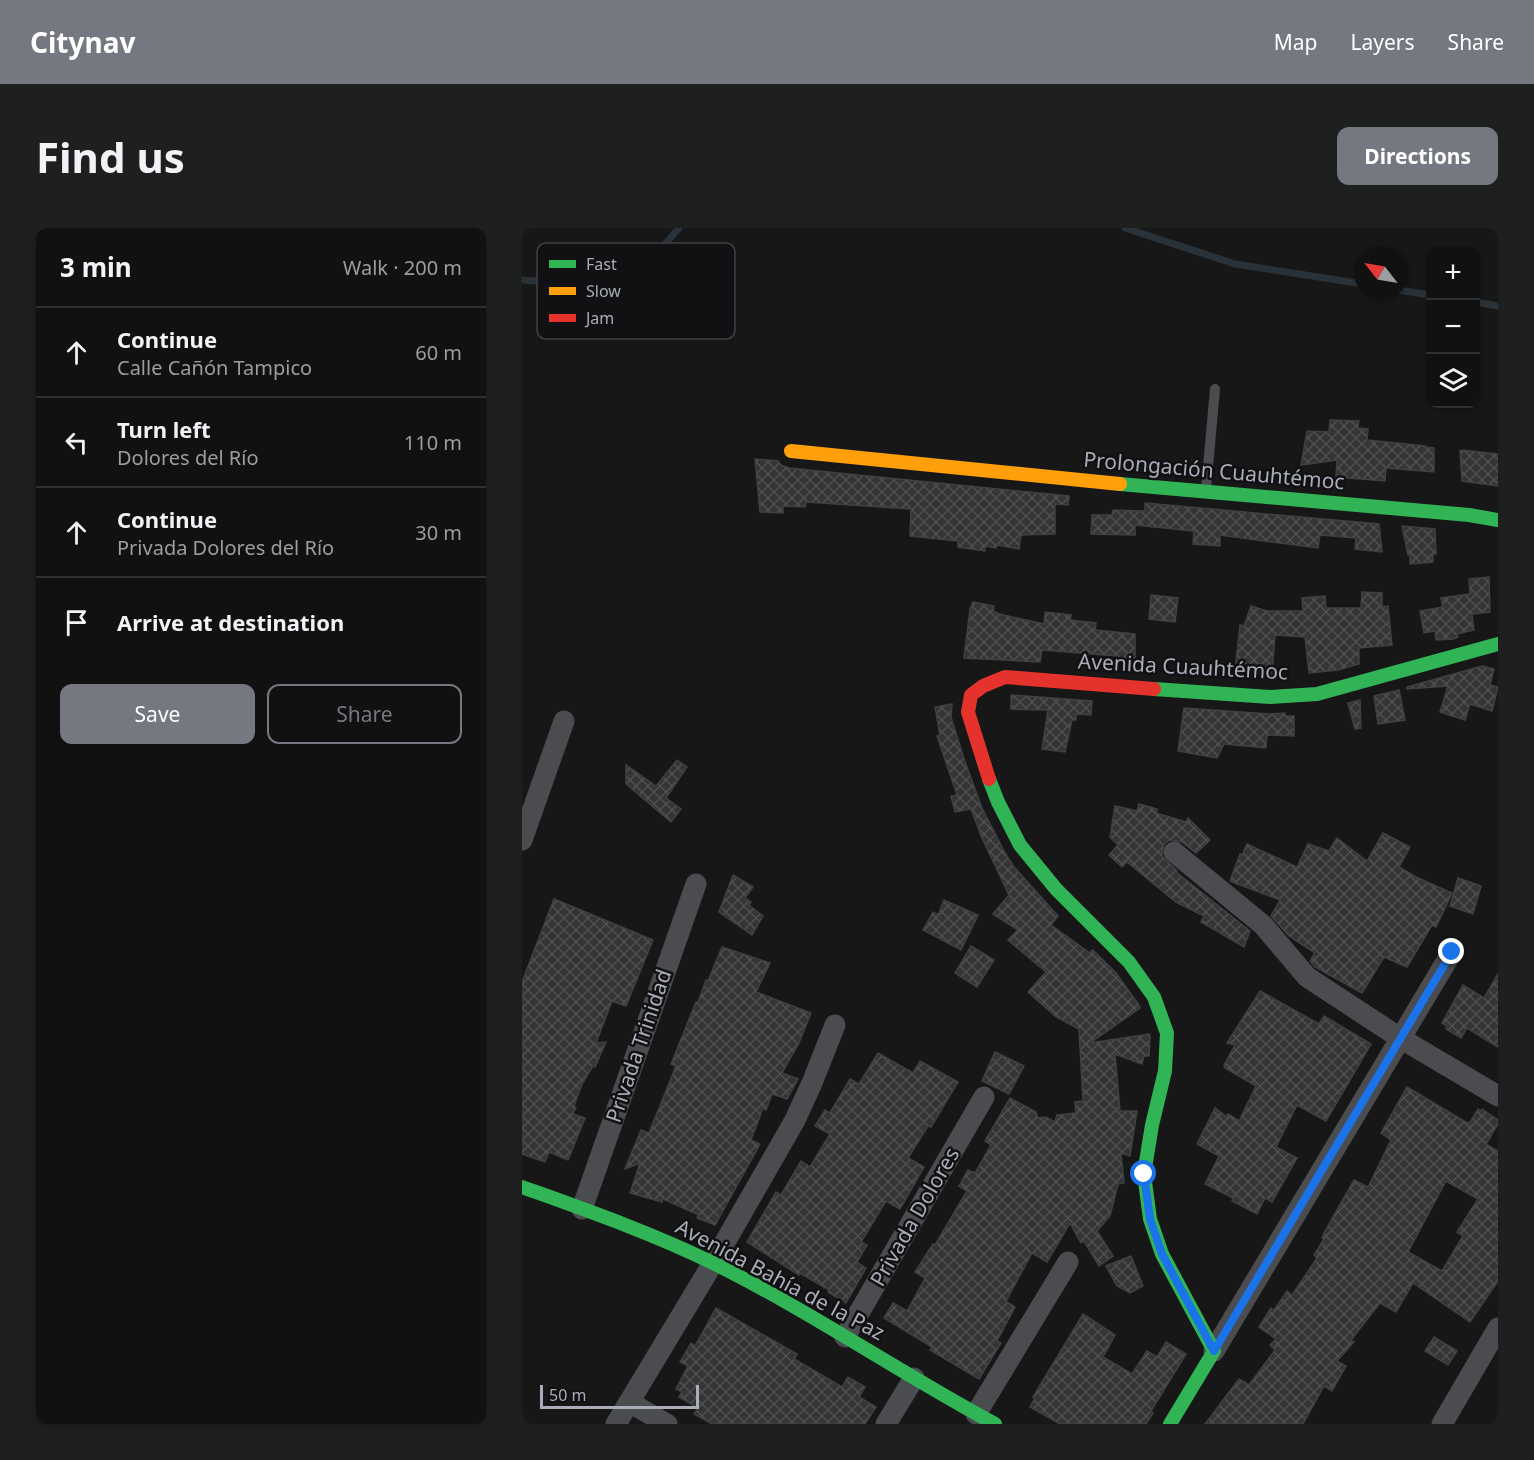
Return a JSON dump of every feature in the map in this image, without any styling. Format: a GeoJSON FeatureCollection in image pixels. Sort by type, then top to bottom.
{"type":"FeatureCollection","features":[{"type":"Feature","properties":{"kind":"street","name":"Prolongación Cuauhtémoc"},"geometry":{"type":"LineString","coordinates":[[791,451],[1205,492],[1469,515],[1498,520]]}},
{"type":"Feature","properties":{"kind":"street","name":"Avenida Cuauhtémoc"},"geometry":{"type":"LineString","coordinates":[[1214,1351],[1162,1254],[1150,1219],[1144,1174],[1152,1125],[1165,1071],[1167,1033],[1154,997],[1129,962],[1056,889],[1020,845],[998,802],[981,753],[968,712],[971,696],[983,686],[1005,677],[1270,697],[1317,694],[1498,644]]}},
{"type":"Feature","properties":{"kind":"street"},"geometry":{"type":"LineString","coordinates":[[522,840],[564,721]]}},
{"type":"Feature","properties":{"kind":"street"},"geometry":{"type":"LineString","coordinates":[[1174,852],[1263,926],[1307,977],[1400,1038],[1498,1096]]}},
{"type":"Feature","properties":{"kind":"street","name":"Privada Trinidad"},"geometry":{"type":"LineString","coordinates":[[582,1209],[696,884]]}},
{"type":"Feature","properties":{"kind":"street"},"geometry":{"type":"LineString","coordinates":[[1170,1424],[1452,952]]}},
{"type":"Feature","properties":{"kind":"street"},"geometry":{"type":"LineString","coordinates":[[616,1424],[795,1120],[835,1025]]}},
{"type":"Feature","properties":{"kind":"street","name":"Privada Dolores"},"geometry":{"type":"LineString","coordinates":[[845,1337],[984,1097]]}},
{"type":"Feature","properties":{"kind":"street","name":"Avenida Bahía de la Paz"},"geometry":{"type":"LineString","coordinates":[[522,1187],[639,1230],[712,1263],[985,1419]]}},
{"type":"Feature","properties":{"kind":"street"},"geometry":{"type":"LineString","coordinates":[[985,1419],[1068,1262]]}},
{"type":"Feature","properties":{"kind":"street"},"geometry":{"type":"LineString","coordinates":[[1442,1424],[1498,1328]]}},
{"type":"Feature","properties":{"kind":"street"},"geometry":{"type":"LineString","coordinates":[[886,1424],[914,1378]]}},
{"type":"Feature","properties":{"kind":"street"},"geometry":{"type":"LineString","coordinates":[[629,1402],[667,1424]]}},
{"type":"Feature","properties":{"kind":"lane"},"geometry":{"type":"LineString","coordinates":[[1205,492],[1215,389]]}},
{"type":"Feature","properties":{"kind":"building"},"geometry":{"type":"Polygon","coordinates":[[[1330,420],[1359,421],[1358,428],[1368,429],[1367,440],[1434,448],[1434,472],[1386,468],[1385,481],[1336,477],[1337,460],[1301,465],[1307,431],[1329,432],[1330,420]]]}},
{"type":"Feature","properties":{"kind":"building"},"geometry":{"type":"Polygon","coordinates":[[[1460,451],[1498,454],[1498,486],[1462,481],[1460,451]]]}},
{"type":"Feature","properties":{"kind":"building"},"geometry":{"type":"Polygon","coordinates":[[[755,459],[778,461],[789,468],[1069,496],[1068,505],[1055,504],[1055,534],[1021,535],[1019,549],[997,545],[996,548],[985,546],[985,551],[958,547],[958,541],[910,536],[911,509],[806,502],[805,507],[783,506],[783,513],[760,512],[755,459]]]}},
{"type":"Feature","properties":{"kind":"building"},"geometry":{"type":"Polygon","coordinates":[[[1145,503],[1379,524],[1382,552],[1355,549],[1356,538],[1320,535],[1318,548],[1220,535],[1220,546],[1193,544],[1194,531],[1135,525],[1135,535],[1091,534],[1092,515],[1112,515],[1113,510],[1145,511],[1145,503]]]}},
{"type":"Feature","properties":{"kind":"building"},"geometry":{"type":"Polygon","coordinates":[[[1402,526],[1435,529],[1436,554],[1433,554],[1433,562],[1410,564],[1410,555],[1408,555],[1402,526]]]}},
{"type":"Feature","properties":{"kind":"building"},"geometry":{"type":"Polygon","coordinates":[[[1489,577],[1490,612],[1472,614],[1474,630],[1457,634],[1458,637],[1453,639],[1436,640],[1435,631],[1424,633],[1420,611],[1443,607],[1441,598],[1470,594],[1469,579],[1489,577]]]}},
{"type":"Feature","properties":{"kind":"building"},"geometry":{"type":"Polygon","coordinates":[[[1362,592],[1382,593],[1382,607],[1388,606],[1392,645],[1359,648],[1359,664],[1338,670],[1309,673],[1305,637],[1275,635],[1272,675],[1235,671],[1240,625],[1244,626],[1251,606],[1267,611],[1303,611],[1302,598],[1325,596],[1326,608],[1361,608],[1362,592]]]}},
{"type":"Feature","properties":{"kind":"building"},"geometry":{"type":"Polygon","coordinates":[[[1151,595],[1178,598],[1175,622],[1149,619],[1151,595]]]}},
{"type":"Feature","properties":{"kind":"building"},"geometry":{"type":"Polygon","coordinates":[[[973,602],[994,606],[993,611],[999,614],[1044,624],[1045,612],[1071,615],[1070,620],[1096,623],[1095,630],[1135,634],[1135,663],[1116,661],[1117,656],[1042,650],[1040,662],[964,658],[970,609],[973,602]]]}},
{"type":"Feature","properties":{"kind":"building"},"geometry":{"type":"Polygon","coordinates":[[[1482,666],[1494,669],[1490,685],[1498,687],[1492,711],[1470,704],[1465,720],[1440,712],[1448,686],[1407,689],[1407,687],[1482,666]]]}},
{"type":"Feature","properties":{"kind":"building"},"geometry":{"type":"Polygon","coordinates":[[[1399,690],[1405,720],[1378,724],[1374,696],[1399,690]]]}},
{"type":"Feature","properties":{"kind":"building"},"geometry":{"type":"Polygon","coordinates":[[[1011,695],[1092,701],[1091,715],[1076,714],[1076,720],[1072,720],[1065,752],[1042,749],[1048,710],[1011,709],[1011,695]]]}},
{"type":"Feature","properties":{"kind":"building"},"geometry":{"type":"Polygon","coordinates":[[[1360,700],[1361,728],[1355,729],[1348,703],[1360,700]]]}},
{"type":"Feature","properties":{"kind":"building"},"geometry":{"type":"Polygon","coordinates":[[[952,704],[951,717],[964,759],[982,808],[1005,853],[1014,867],[1058,916],[1051,925],[1090,953],[1094,951],[1116,973],[1139,1005],[1140,1008],[1090,1043],[1149,1034],[1150,1036],[1149,1056],[1144,1056],[1142,1064],[1115,1054],[1120,1111],[1137,1111],[1130,1156],[1121,1153],[1124,1183],[1118,1184],[1110,1216],[1097,1231],[1113,1256],[1099,1266],[1084,1241],[1081,1243],[1070,1223],[1047,1262],[1032,1253],[1006,1301],[1015,1307],[997,1341],[1001,1343],[979,1379],[930,1350],[932,1347],[884,1318],[893,1303],[907,1311],[925,1278],[915,1272],[933,1244],[935,1245],[967,1191],[959,1186],[968,1170],[975,1173],[991,1145],[985,1141],[1010,1098],[1036,1112],[1038,1118],[1046,1117],[1055,1122],[1057,1115],[1076,1113],[1075,1102],[1083,1101],[1079,1029],[1056,1017],[1028,992],[1046,972],[1008,940],[1018,930],[993,914],[1009,895],[971,809],[955,812],[951,796],[957,795],[937,736],[940,735],[935,707],[952,704]]]}},
{"type":"Feature","properties":{"kind":"building"},"geometry":{"type":"Polygon","coordinates":[[[1184,708],[1285,713],[1285,716],[1294,716],[1294,736],[1267,735],[1266,748],[1224,744],[1217,758],[1178,751],[1184,708]]]}},
{"type":"Feature","properties":{"kind":"building"},"geometry":{"type":"Polygon","coordinates":[[[677,760],[687,767],[666,798],[681,809],[671,822],[626,784],[626,765],[656,786],[677,760]]]}},
{"type":"Feature","properties":{"kind":"building"},"geometry":{"type":"Polygon","coordinates":[[[1139,804],[1157,809],[1156,813],[1186,822],[1188,818],[1210,840],[1196,853],[1182,842],[1170,840],[1164,844],[1162,856],[1176,872],[1250,931],[1244,947],[1201,922],[1204,916],[1176,902],[1127,862],[1122,867],[1109,855],[1118,845],[1110,837],[1115,806],[1137,811],[1139,804]]]}},
{"type":"Feature","properties":{"kind":"building"},"geometry":{"type":"Polygon","coordinates":[[[1383,833],[1410,847],[1399,867],[1452,893],[1436,927],[1432,925],[1407,967],[1384,957],[1362,993],[1315,967],[1310,961],[1315,953],[1289,936],[1271,916],[1280,900],[1230,881],[1240,854],[1242,855],[1247,844],[1297,867],[1308,844],[1329,851],[1337,838],[1367,861],[1383,833]]]}},
{"type":"Feature","properties":{"kind":"building"},"geometry":{"type":"Polygon","coordinates":[[[733,875],[753,887],[745,898],[751,902],[749,905],[763,916],[752,935],[719,912],[733,875]]]}},
{"type":"Feature","properties":{"kind":"building"},"geometry":{"type":"Polygon","coordinates":[[[1458,878],[1481,886],[1473,914],[1450,906],[1458,878]]]}},
{"type":"Feature","properties":{"kind":"building"},"geometry":{"type":"Polygon","coordinates":[[[554,899],[653,940],[626,1006],[612,1001],[596,1043],[606,1042],[595,1067],[593,1066],[582,1084],[574,1106],[576,1107],[573,1114],[585,1118],[568,1160],[549,1152],[545,1162],[522,1154],[522,982],[554,899]]]}},
{"type":"Feature","properties":{"kind":"building"},"geometry":{"type":"Polygon","coordinates":[[[944,900],[978,915],[961,950],[923,930],[933,912],[938,915],[944,900]]]}},
{"type":"Feature","properties":{"kind":"building"},"geometry":{"type":"Polygon","coordinates":[[[971,946],[994,960],[977,987],[955,973],[971,946]]]}},
{"type":"Feature","properties":{"kind":"building"},"geometry":{"type":"Polygon","coordinates":[[[722,947],[770,963],[756,992],[811,1013],[799,1043],[782,1073],[798,1079],[787,1099],[772,1094],[766,1110],[763,1108],[751,1140],[760,1144],[715,1225],[663,1199],[662,1202],[630,1193],[640,1163],[625,1169],[641,1130],[649,1133],[676,1066],[671,1064],[696,1002],[698,1002],[706,980],[708,981],[722,947]]]}},
{"type":"Feature","properties":{"kind":"building"},"geometry":{"type":"Polygon","coordinates":[[[1498,974],[1498,1047],[1467,1028],[1461,1038],[1446,1029],[1447,1026],[1442,1023],[1463,985],[1484,998],[1498,974]]]}},
{"type":"Feature","properties":{"kind":"building"},"geometry":{"type":"Polygon","coordinates":[[[1260,991],[1319,1024],[1324,1016],[1371,1044],[1326,1121],[1297,1105],[1276,1147],[1297,1158],[1272,1202],[1265,1198],[1257,1214],[1232,1201],[1233,1198],[1205,1184],[1219,1156],[1197,1144],[1215,1108],[1227,1117],[1228,1114],[1239,1121],[1256,1086],[1225,1068],[1224,1065],[1235,1045],[1227,1043],[1260,991]]]}},
{"type":"Feature","properties":{"kind":"building"},"geometry":{"type":"Polygon","coordinates":[[[995,1052],[1024,1066],[1009,1094],[982,1081],[995,1052]]]}},
{"type":"Feature","properties":{"kind":"building"},"geometry":{"type":"Polygon","coordinates":[[[878,1053],[913,1073],[920,1061],[958,1082],[931,1127],[928,1126],[908,1158],[924,1167],[900,1209],[886,1201],[861,1242],[867,1245],[857,1262],[866,1268],[846,1303],[828,1292],[829,1290],[800,1273],[799,1275],[747,1242],[776,1192],[781,1195],[801,1161],[810,1167],[830,1134],[815,1126],[825,1110],[830,1113],[850,1079],[859,1084],[878,1053]]]}},
{"type":"Feature","properties":{"kind":"building"},"geometry":{"type":"Polygon","coordinates":[[[1407,1087],[1469,1124],[1478,1109],[1481,1111],[1482,1109],[1498,1120],[1486,1144],[1498,1151],[1498,1281],[1470,1322],[1413,1283],[1396,1312],[1380,1303],[1351,1340],[1354,1342],[1337,1361],[1346,1366],[1332,1391],[1324,1386],[1303,1424],[1205,1424],[1239,1379],[1249,1385],[1275,1350],[1270,1345],[1276,1339],[1259,1327],[1271,1308],[1274,1310],[1287,1291],[1292,1295],[1317,1258],[1314,1255],[1324,1239],[1322,1238],[1325,1231],[1354,1180],[1368,1187],[1391,1140],[1381,1133],[1407,1087]],[[1446,1181],[1408,1252],[1442,1271],[1463,1236],[1457,1232],[1478,1199],[1446,1181]]]}},
{"type":"Feature","properties":{"kind":"building"},"geometry":{"type":"Polygon","coordinates":[[[1131,1256],[1143,1286],[1130,1293],[1117,1286],[1106,1266],[1131,1256]]]}},
{"type":"Feature","properties":{"kind":"building"},"geometry":{"type":"Polygon","coordinates":[[[716,1308],[797,1354],[794,1359],[842,1387],[848,1377],[865,1387],[859,1397],[876,1407],[865,1424],[712,1424],[694,1414],[698,1408],[679,1397],[682,1392],[676,1389],[688,1366],[680,1362],[691,1343],[695,1346],[716,1308]]]}},
{"type":"Feature","properties":{"kind":"building"},"geometry":{"type":"Polygon","coordinates":[[[1083,1314],[1115,1335],[1103,1357],[1132,1374],[1147,1351],[1157,1357],[1166,1342],[1186,1354],[1151,1411],[1153,1413],[1146,1424],[1060,1424],[1030,1407],[1035,1398],[1033,1397],[1083,1314]]]}},
{"type":"Feature","properties":{"kind":"building"},"geometry":{"type":"Polygon","coordinates":[[[1434,1337],[1457,1351],[1448,1365],[1425,1351],[1434,1337]]]}},
{"type":"Feature","properties":{"kind":"waterway"},"geometry":{"type":"LineString","coordinates":[[666,243],[679,228]]}},
{"type":"Feature","properties":{"kind":"waterway"},"geometry":{"type":"LineString","coordinates":[[1125,228],[1235,264],[1354,283]]}},
{"type":"Feature","properties":{"kind":"waterway"},"geometry":{"type":"LineString","coordinates":[[522,280],[537,281]]}},
{"type":"Feature","properties":{"kind":"waterway"},"geometry":{"type":"LineString","coordinates":[[1408,291],[1426,294]]}},
{"type":"Feature","properties":{"kind":"waterway"},"geometry":{"type":"LineString","coordinates":[[1480,303],[1498,306]]}},
{"type":"Feature","properties":{"kind":"traffic: fast"},"geometry":{"type":"LineString","coordinates":[[1120,484],[1469,515],[1498,520]]}},
{"type":"Feature","properties":{"kind":"traffic: fast"},"geometry":{"type":"LineString","coordinates":[[1154,689],[1270,697],[1317,694],[1498,644]]}},
{"type":"Feature","properties":{"kind":"traffic: fast"},"geometry":{"type":"LineString","coordinates":[[989,779],[1020,845],[1056,889],[1129,962],[1154,997],[1167,1033],[1165,1071],[1152,1125],[1144,1174],[1150,1219],[1162,1254],[1214,1351],[1170,1424]]}},
{"type":"Feature","properties":{"kind":"traffic: fast"},"geometry":{"type":"LineString","coordinates":[[522,1187],[643,1232],[713,1263],[785,1301],[995,1424]]}},
{"type":"Feature","properties":{"kind":"traffic: slow"},"geometry":{"type":"LineString","coordinates":[[791,451],[1120,484]]}},
{"type":"Feature","properties":{"kind":"traffic: jam"},"geometry":{"type":"LineString","coordinates":[[989,779],[968,712],[971,695],[983,686],[1005,677],[1154,689]]}},
{"type":"Feature","properties":{"kind":"route"},"geometry":{"type":"LineString","coordinates":[[1144,1174],[1150,1219],[1162,1254],[1214,1351],[1452,952]]}}]}
